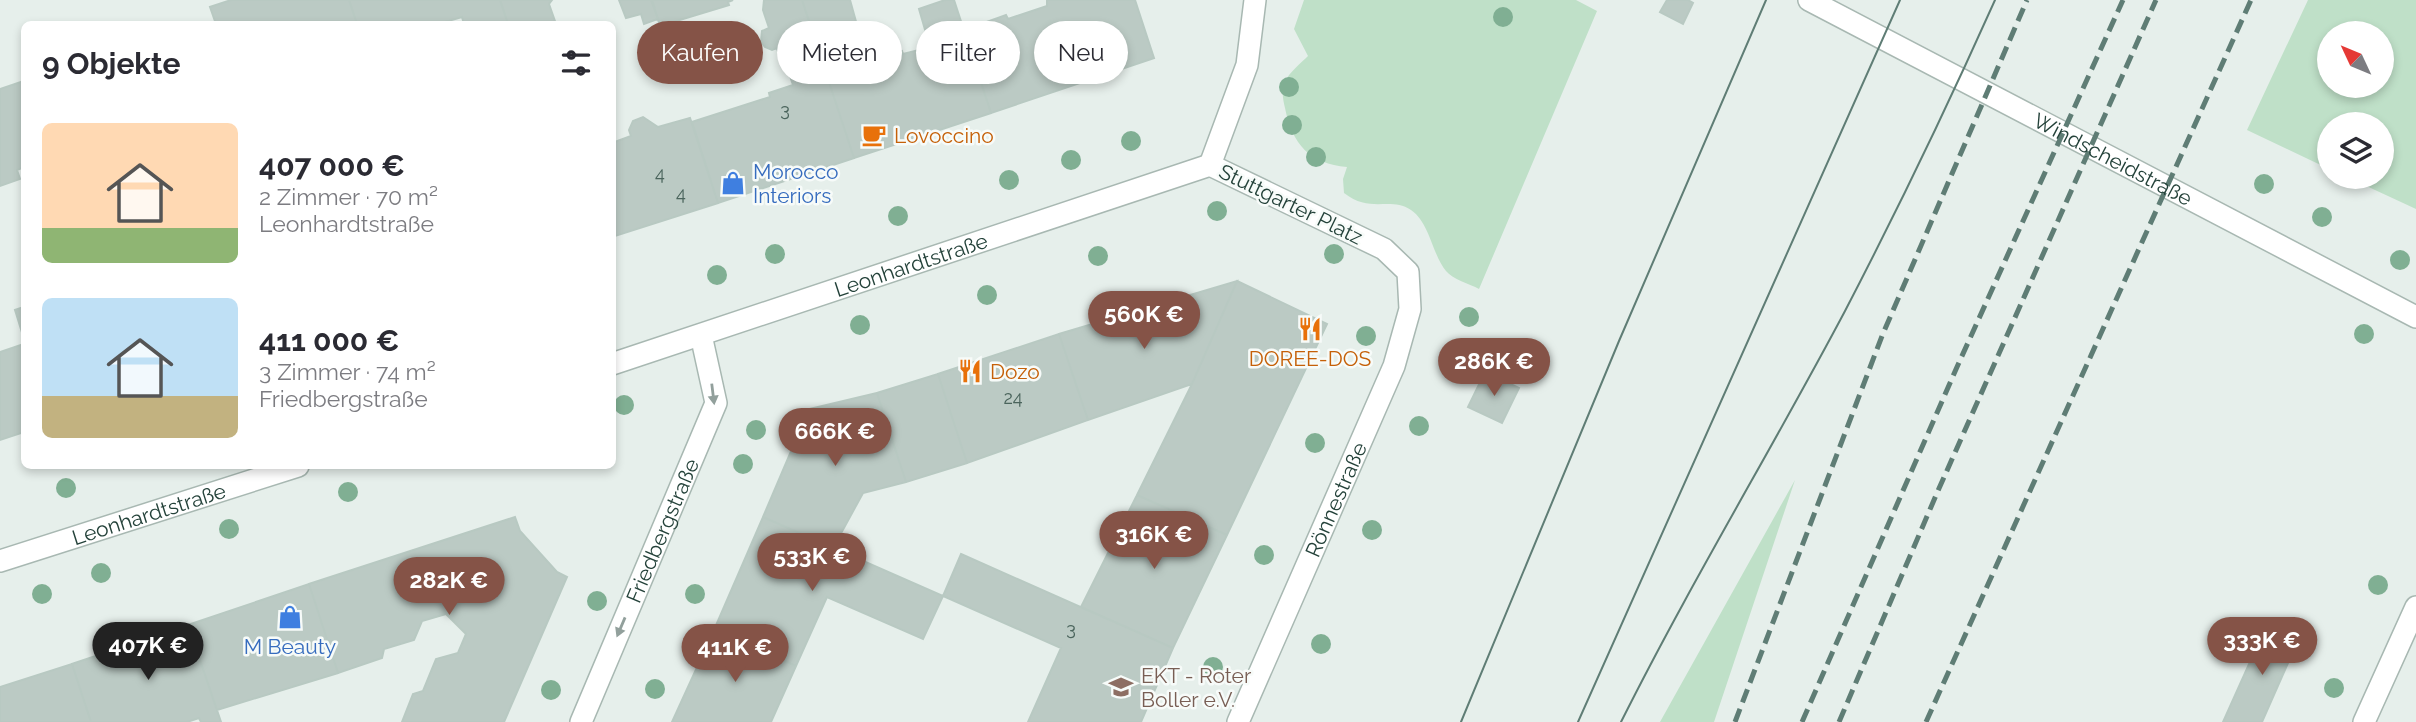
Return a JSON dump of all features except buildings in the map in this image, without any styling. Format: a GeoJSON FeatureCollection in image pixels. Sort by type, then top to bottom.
{"type":"FeatureCollection","features":[{"type":"Feature","properties":{"kind":"street","name":"Stuttgarter Platz"},"geometry":{"type":"LineString","coordinates":[[1255,0],[1247,65],[1210,165],[1384,249],[1408,272]]}},
{"type":"Feature","properties":{"kind":"street","name":"Windscheidstraße"},"geometry":{"type":"LineString","coordinates":[[1809,0],[2416,317]]}},
{"type":"Feature","properties":{"kind":"street","name":"Leonhardtstraße"},"geometry":{"type":"LineString","coordinates":[[616,363],[1210,165]]}},
{"type":"Feature","properties":{"kind":"street","name":"Rönnestraße"},"geometry":{"type":"LineString","coordinates":[[1238,722],[1394,366],[1410,309],[1408,272]]}},
{"type":"Feature","properties":{"kind":"street","name":"Friedbergstraße"},"geometry":{"type":"LineString","coordinates":[[581,722],[716,403],[701,335]]}},
{"type":"Feature","properties":{"kind":"street","name":"Leonhardtstraße"},"geometry":{"type":"LineString","coordinates":[[0,561],[289,469]]}},
{"type":"Feature","properties":{"kind":"street"},"geometry":{"type":"LineString","coordinates":[[2364,722],[2416,607]]}},
{"type":"Feature","properties":{"kind":"green space"},"geometry":{"type":"Polygon","coordinates":[[[1304,0],[1576,0],[1597,11],[1479,289],[1446,271],[1423,223],[1411,210],[1395,204],[1363,203],[1344,193],[1343,179],[1347,167],[1313,157],[1298,142],[1288,121],[1283,91],[1287,78],[1308,56],[1294,29],[1304,0]]]}},
{"type":"Feature","properties":{"kind":"green space"},"geometry":{"type":"Polygon","coordinates":[[[2308,0],[2416,0],[2416,209],[2373,189],[2394,189],[2394,112],[2317,112],[2317,163],[2247,130],[2308,0]]]}},
{"type":"Feature","properties":{"kind":"green space"},"geometry":{"type":"Polygon","coordinates":[[[1795,480],[1714,722],[1660,722],[1795,480]]]}},
{"type":"Feature","properties":{"kind":"tram line"},"geometry":{"type":"LineString","coordinates":[[1461,722],[1619,341],[1766,0]]}},
{"type":"Feature","properties":{"kind":"tram line"},"geometry":{"type":"LineString","coordinates":[[1578,722],[1900,0]]}},
{"type":"Feature","properties":{"kind":"tram line"},"geometry":{"type":"LineString","coordinates":[[1621,722],[1675,618],[1845,311],[1922,157],[1995,0]]}},
{"type":"Feature","properties":{"kind":"railway"},"geometry":{"type":"LineString","coordinates":[[1735,722],[1882,336],[2027,0]]}},
{"type":"Feature","properties":{"kind":"railway"},"geometry":{"type":"LineString","coordinates":[[1802,722],[1957,367],[2123,0]]}},
{"type":"Feature","properties":{"kind":"railway"},"geometry":{"type":"LineString","coordinates":[[1839,722],[1937,493],[2156,0]]}},
{"type":"Feature","properties":{"kind":"railway"},"geometry":{"type":"LineString","coordinates":[[1926,722],[2251,0]]}},
{"type":"Feature","properties":{"kind":"place","name":"Lovoccino"},"geometry":{"type":"Point","coordinates":[874,135]}},
{"type":"Feature","properties":{"kind":"place","name":"Morocco Interiors"},"geometry":{"type":"Point","coordinates":[733,183]}},
{"type":"Feature","properties":{"kind":"place","name":"DOREE-DOS"},"geometry":{"type":"Point","coordinates":[1310,329]}},
{"type":"Feature","properties":{"kind":"place","name":"Dozo"},"geometry":{"type":"Point","coordinates":[970,371]}},
{"type":"Feature","properties":{"kind":"place","name":"M Beauty"},"geometry":{"type":"Point","coordinates":[290,617]}},
{"type":"Feature","properties":{"kind":"place","name":"EKT - Roter Boller e.V."},"geometry":{"type":"Point","coordinates":[1121,687]}}]}
